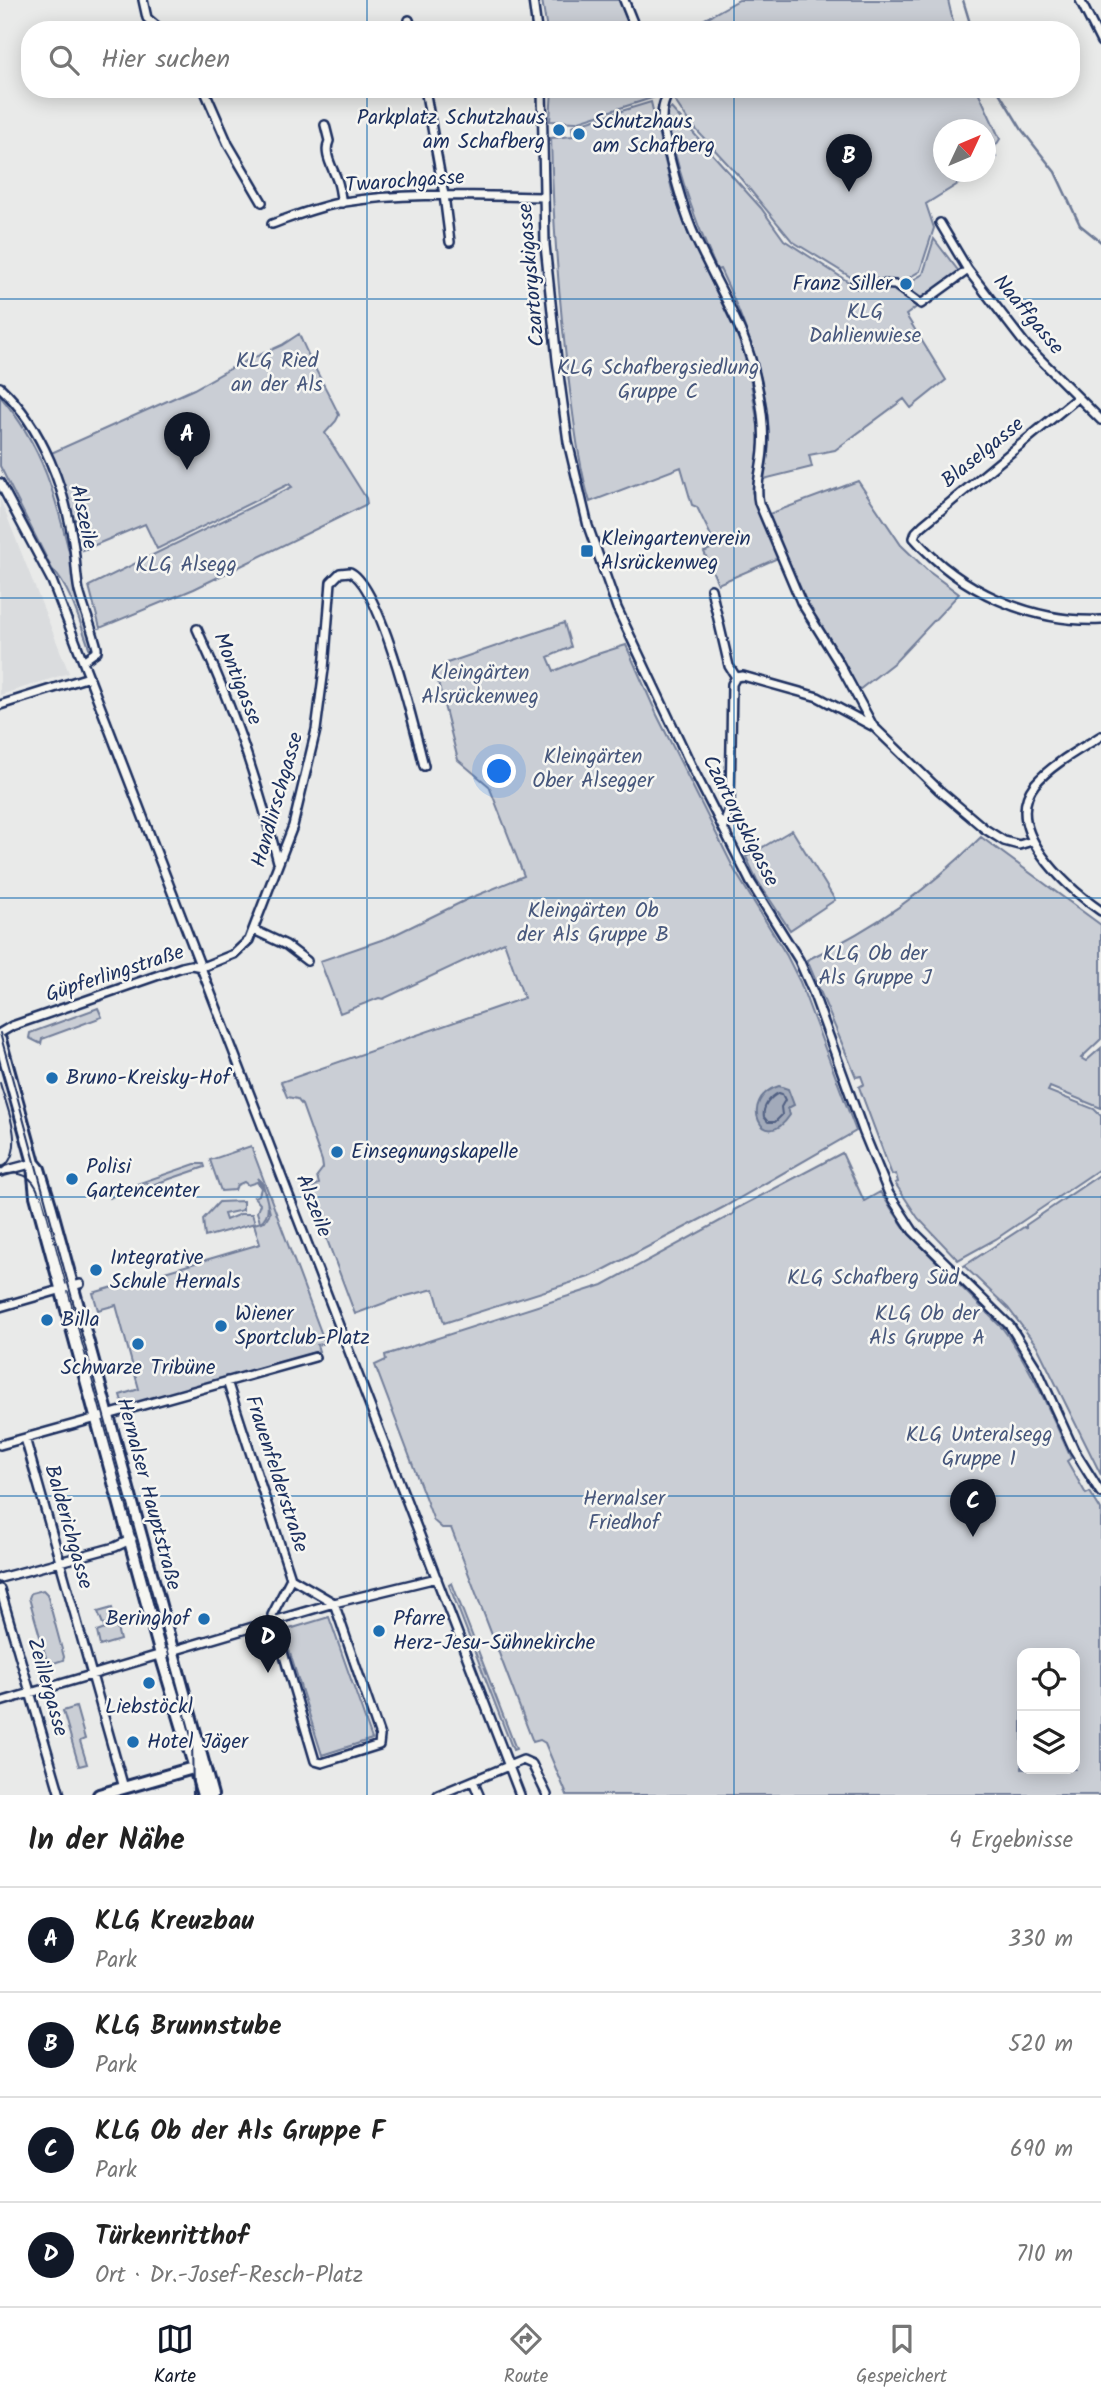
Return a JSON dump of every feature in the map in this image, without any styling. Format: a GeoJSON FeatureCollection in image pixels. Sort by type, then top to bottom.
{"type":"FeatureCollection","features":[{"type":"Feature","properties":{"kind":"main road","name":"Hernalser Hauptstraße"},"geometry":{"type":"LineString","coordinates":[[0,1040],[34,1163],[39,1169],[51,1208],[106,1415],[130,1541],[161,1655],[199,1766],[212,1795]]}},
{"type":"Feature","properties":{"kind":"main road","name":"Hernalser Hauptstraße"},"geometry":{"type":"LineString","coordinates":[[199,1766],[203,1795]]}},
{"type":"Feature","properties":{"kind":"main road"},"geometry":{"type":"LineString","coordinates":[[99,1795],[199,1766]]}},
{"type":"Feature","properties":{"kind":"street"},"geometry":{"type":"LineString","coordinates":[[143,0],[150,21]]}},
{"type":"Feature","properties":{"kind":"street"},"geometry":{"type":"LineString","coordinates":[[533,0],[536,21]]}},
{"type":"Feature","properties":{"kind":"street"},"geometry":{"type":"LineString","coordinates":[[624,0],[632,21]]}},
{"type":"Feature","properties":{"kind":"street"},"geometry":{"type":"LineString","coordinates":[[1080,0],[1101,42]]}},
{"type":"Feature","properties":{"kind":"street"},"geometry":{"type":"LineString","coordinates":[[208,98],[228,144],[261,202]]}},
{"type":"Feature","properties":{"kind":"street"},"geometry":{"type":"LineString","coordinates":[[427,98],[450,242]]}},
{"type":"Feature","properties":{"kind":"street","name":"Czartoryskigasse"},"geometry":{"type":"LineString","coordinates":[[542,98],[545,245],[568,442],[584,514],[617,608],[751,883],[799,960],[889,1194],[913,1231],[1016,1335],[1037,1369],[1074,1450],[1101,1493]]}},
{"type":"Feature","properties":{"kind":"street"},"geometry":{"type":"LineString","coordinates":[[666,98],[661,117],[687,218],[744,337],[755,379],[763,434],[757,492],[759,503],[801,601],[873,726]]}},
{"type":"Feature","properties":{"kind":"street"},"geometry":{"type":"LineString","coordinates":[[326,125],[332,172],[337,178],[342,203]]}},
{"type":"Feature","properties":{"kind":"street","name":"Twarochgasse"},"geometry":{"type":"LineString","coordinates":[[272,224],[342,203],[403,196],[543,197]]}},
{"type":"Feature","properties":{"kind":"street","name":"Naaffgasse"},"geometry":{"type":"LineString","coordinates":[[940,223],[968,270],[1025,344],[1101,420]]}},
{"type":"Feature","properties":{"kind":"street"},"geometry":{"type":"LineString","coordinates":[[855,283],[895,285],[921,304],[968,270]]}},
{"type":"Feature","properties":{"kind":"street","name":"Alszeile"},"geometry":{"type":"LineString","coordinates":[[0,387],[12,398],[26,418],[63,494],[80,594],[97,652],[83,661]]}},
{"type":"Feature","properties":{"kind":"street","name":"Blaselgasse"},"geometry":{"type":"LineString","coordinates":[[1077,398],[923,525],[914,538],[941,565],[982,593],[1008,604],[1057,618],[1101,620]]}},
{"type":"Feature","properties":{"kind":"street","name":"Alszeile"},"geometry":{"type":"LineString","coordinates":[[0,483],[51,580],[520,1795]]}},
{"type":"Feature","properties":{"kind":"street","name":"Handlirschgasse"},"geometry":{"type":"LineString","coordinates":[[202,967],[239,951],[249,940],[295,819],[316,730],[331,582],[332,578],[340,573],[350,572],[358,576],[380,620],[400,674],[424,766]]}},
{"type":"Feature","properties":{"kind":"street"},"geometry":{"type":"LineString","coordinates":[[711,589],[729,666],[736,677]]}},
{"type":"Feature","properties":{"kind":"street","name":"Montigasse"},"geometry":{"type":"LineString","coordinates":[[197,629],[218,675],[248,755],[279,864]]}},
{"type":"Feature","properties":{"kind":"street"},"geometry":{"type":"LineString","coordinates":[[736,677],[743,676],[818,697],[873,726],[939,790],[985,829],[1004,841],[1019,845],[1032,841]]}},
{"type":"Feature","properties":{"kind":"street"},"geometry":{"type":"LineString","coordinates":[[0,705],[89,677]]}},
{"type":"Feature","properties":{"kind":"street"},"geometry":{"type":"LineString","coordinates":[[724,827],[730,804],[732,684],[736,677]]}},
{"type":"Feature","properties":{"kind":"street"},"geometry":{"type":"LineString","coordinates":[[1101,736],[1051,769],[1034,786],[1027,803],[1028,828],[1032,841],[1066,884],[1101,911]]}},
{"type":"Feature","properties":{"kind":"street"},"geometry":{"type":"LineString","coordinates":[[254,930],[286,945],[306,961]]}},
{"type":"Feature","properties":{"kind":"street","name":"Güpferlingstraße"},"geometry":{"type":"LineString","coordinates":[[0,1033],[12,1026],[182,967],[202,967]]}},
{"type":"Feature","properties":{"kind":"street"},"geometry":{"type":"LineString","coordinates":[[0,1172],[34,1163]]}},
{"type":"Feature","properties":{"kind":"street"},"geometry":{"type":"LineString","coordinates":[[0,1307],[71,1287]]}},
{"type":"Feature","properties":{"kind":"street"},"geometry":{"type":"LineString","coordinates":[[0,1445],[315,1356]]}},
{"type":"Feature","properties":{"kind":"street","name":"Frauenfelderstraße"},"geometry":{"type":"LineString","coordinates":[[228,1381],[291,1578]]}},
{"type":"Feature","properties":{"kind":"street","name":"Balderichgasse"},"geometry":{"type":"LineString","coordinates":[[25,1438],[124,1788]]}},
{"type":"Feature","properties":{"kind":"street"},"geometry":{"type":"LineString","coordinates":[[0,1578],[130,1541]]}},
{"type":"Feature","properties":{"kind":"street"},"geometry":{"type":"LineString","coordinates":[[291,1578],[334,1603],[380,1741],[376,1746],[322,1763],[316,1763],[313,1759],[273,1623],[273,1611],[291,1578]]}},
{"type":"Feature","properties":{"kind":"street"},"geometry":{"type":"LineString","coordinates":[[0,1702],[334,1603],[437,1578]]}},
{"type":"Feature","properties":{"kind":"street","name":"Zeillergasse"},"geometry":{"type":"LineString","coordinates":[[0,1589],[60,1795]]}},
{"type":"Feature","properties":{"kind":"street"},"geometry":{"type":"LineString","coordinates":[[438,1795],[528,1761],[536,1769],[547,1795]]}},
{"type":"Feature","properties":{"kind":"street"},"geometry":{"type":"LineString","coordinates":[[473,1781],[480,1795]]}},
{"type":"Feature","properties":{"kind":"shaded area"},"geometry":{"type":"Polygon","coordinates":[[[0,499],[69,673],[0,695],[0,499]]]}},
{"type":"Feature","properties":{"kind":"green space"},"geometry":{"type":"Polygon","coordinates":[[[542,0],[619,0],[627,21],[546,21],[542,0]]]}},
{"type":"Feature","properties":{"kind":"green space"},"geometry":{"type":"Polygon","coordinates":[[[739,0],[948,0],[953,21],[701,21],[739,0]]]}},
{"type":"Feature","properties":{"kind":"green space"},"geometry":{"type":"Polygon","coordinates":[[[551,98],[652,98],[576,122],[550,121],[551,98]]]}},
{"type":"Feature","properties":{"kind":"green space"},"geometry":{"type":"Polygon","coordinates":[[[673,98],[981,98],[991,119],[933,119],[933,182],[961,182],[926,204],[934,228],[920,271],[900,283],[854,279],[792,241],[737,174],[689,122],[673,98]]]}},
{"type":"Feature","properties":{"kind":"green space","name":"KLG Schafbergsiedlung Gruppe C"},"geometry":{"type":"Polygon","coordinates":[[[651,102],[672,190],[689,235],[739,339],[749,371],[760,437],[752,492],[778,558],[718,584],[704,552],[716,546],[697,507],[692,505],[681,467],[590,502],[576,433],[560,296],[551,138],[573,136],[572,126],[651,102]]]}},
{"type":"Feature","properties":{"kind":"green space","name":"KLG Dahlienwiese"},"geometry":{"type":"Polygon","coordinates":[[[671,108],[761,208],[784,240],[858,288],[894,287],[918,306],[906,315],[946,380],[911,408],[904,399],[835,450],[809,455],[812,467],[764,479],[769,441],[760,375],[738,309],[720,269],[717,270],[687,193],[666,113],[671,108]]]}},
{"type":"Feature","properties":{"kind":"green space"},"geometry":{"type":"Polygon","coordinates":[[[934,239],[960,273],[923,300],[903,286],[923,274],[934,239]]]}},
{"type":"Feature","properties":{"kind":"green space"},"geometry":{"type":"Polygon","coordinates":[[[299,334],[339,415],[325,433],[366,498],[367,504],[194,589],[100,628],[89,586],[292,487],[289,484],[157,549],[145,524],[83,550],[79,519],[73,520],[65,491],[49,454],[194,389],[299,334]]]}},
{"type":"Feature","properties":{"kind":"green space"},"geometry":{"type":"Polygon","coordinates":[[[0,396],[29,437],[48,479],[56,501],[93,649],[90,650],[65,587],[52,569],[0,466],[0,396]]]}},
{"type":"Feature","properties":{"kind":"green space"},"geometry":{"type":"Polygon","coordinates":[[[858,481],[901,545],[928,571],[959,594],[896,661],[859,690],[794,581],[769,514],[858,481]]]}},
{"type":"Feature","properties":{"kind":"green space"},"geometry":{"type":"Polygon","coordinates":[[[564,623],[571,647],[548,657],[554,671],[626,645],[657,715],[735,871],[800,982],[856,1131],[724,1207],[592,1276],[444,1323],[434,1289],[398,1298],[355,1314],[308,1189],[319,1184],[317,1176],[323,1168],[322,1161],[302,1105],[297,1099],[287,1097],[281,1082],[524,998],[504,942],[383,999],[379,998],[340,1013],[320,961],[390,937],[468,899],[524,876],[489,786],[458,760],[436,674],[438,667],[447,663],[564,623]]]}},
{"type":"Feature","properties":{"kind":"green space"},"geometry":{"type":"Polygon","coordinates":[[[792,830],[835,900],[790,930],[757,880],[746,857],[792,830]]]}},
{"type":"Feature","properties":{"kind":"green space","name":"KLG Ob der Als Gruppe J"},"geometry":{"type":"Polygon","coordinates":[[[981,837],[1101,925],[1101,1039],[1081,1058],[1086,1061],[1101,1048],[1101,1108],[1050,1087],[1048,1091],[1094,1109],[1101,1116],[1101,1168],[996,1239],[958,1260],[918,1218],[895,1183],[898,1182],[896,1174],[892,1175],[859,1087],[864,1084],[861,1076],[856,1077],[807,960],[856,934],[900,906],[940,875],[981,837]]]}},
{"type":"Feature","properties":{"kind":"green space"},"geometry":{"type":"Polygon","coordinates":[[[98,1008],[102,1017],[42,1039],[41,1044],[29,1038],[30,1033],[98,1008]]]}},
{"type":"Feature","properties":{"kind":"green space","name":"Wiener Sportclub-Platz"},"geometry":{"type":"Polygon","coordinates":[[[251,1146],[325,1343],[317,1345],[319,1351],[124,1408],[120,1395],[139,1389],[116,1305],[98,1310],[93,1293],[260,1244],[254,1224],[265,1221],[270,1213],[263,1184],[257,1178],[263,1189],[268,1207],[265,1218],[260,1222],[257,1212],[260,1204],[254,1197],[259,1195],[261,1188],[257,1182],[248,1185],[244,1182],[237,1185],[235,1190],[221,1191],[210,1160],[251,1146]]]}},
{"type":"Feature","properties":{"kind":"green space","name":"Hernalser Friedhof"},"geometry":{"type":"Polygon","coordinates":[[[842,1153],[864,1201],[880,1192],[908,1233],[1003,1329],[1013,1344],[1032,1375],[1056,1425],[1071,1458],[1067,1461],[1086,1494],[1090,1492],[1101,1510],[1101,1795],[567,1795],[545,1743],[540,1740],[533,1742],[451,1528],[442,1528],[434,1521],[375,1365],[386,1360],[385,1355],[603,1285],[733,1214],[734,1210],[842,1153]]]}},
{"type":"Feature","properties":{"kind":"green space"},"geometry":{"type":"Polygon","coordinates":[[[195,1164],[204,1164],[205,1167],[149,1186],[147,1183],[142,1185],[143,1188],[123,1194],[121,1192],[110,1198],[108,1194],[195,1164]]]}},
{"type":"Feature","properties":{"kind":"green space"},"geometry":{"type":"Polygon","coordinates":[[[1101,1174],[1101,1475],[1037,1346],[1008,1308],[964,1266],[1026,1228],[1026,1225],[1101,1174]]]}},
{"type":"Feature","properties":{"kind":"green space"},"geometry":{"type":"Polygon","coordinates":[[[243,1201],[243,1210],[224,1214],[226,1220],[240,1214],[252,1214],[255,1223],[205,1237],[203,1219],[219,1202],[243,1201]]]}},
{"type":"Feature","properties":{"kind":"green space"},"geometry":{"type":"Polygon","coordinates":[[[452,1583],[516,1749],[513,1750],[449,1585],[452,1583]]]}},
{"type":"Feature","properties":{"kind":"green space"},"geometry":{"type":"Polygon","coordinates":[[[43,1590],[47,1594],[64,1657],[63,1660],[51,1664],[47,1661],[29,1598],[31,1593],[43,1590]]]}},
{"type":"Feature","properties":{"kind":"green space"},"geometry":{"type":"Polygon","coordinates":[[[112,1608],[120,1640],[100,1646],[97,1632],[105,1629],[98,1612],[112,1608]]]}},
{"type":"Feature","properties":{"kind":"green space"},"geometry":{"type":"Polygon","coordinates":[[[329,1617],[372,1739],[322,1755],[283,1631],[329,1617]]]}},
{"type":"Feature","properties":{"kind":"green space"},"geometry":{"type":"Polygon","coordinates":[[[76,1707],[85,1739],[80,1741],[87,1764],[79,1766],[63,1711],[76,1707]]]}},
{"type":"Feature","properties":{"kind":"water"},"geometry":{"type":"Polygon","coordinates":[[[779,1086],[788,1089],[794,1105],[788,1108],[790,1115],[780,1126],[771,1129],[764,1127],[757,1111],[759,1101],[766,1092],[779,1086]]]}},
{"type":"Feature","properties":{"kind":"waterway"},"geometry":{"type":"LineString","coordinates":[[963,0],[969,21]]}},
{"type":"Feature","properties":{"kind":"waterway"},"geometry":{"type":"LineString","coordinates":[[1002,98],[1022,130],[1055,172],[1080,225],[1101,242]]}},
{"type":"Feature","properties":{"kind":"tram line"},"geometry":{"type":"LineString","coordinates":[[0,1033],[192,1740],[193,1795]]}},
{"type":"Feature","properties":{"kind":"tram line"},"geometry":{"type":"LineString","coordinates":[[0,1083],[14,1141],[13,1152],[0,1170]]}},
{"type":"Feature","properties":{"kind":"tram line"},"geometry":{"type":"LineString","coordinates":[[0,1176],[19,1174],[29,1178],[39,1194]]}},
{"type":"Feature","properties":{"kind":"place","name":"Parkplatz Schutzhaus am Schafberg"},"geometry":{"type":"Point","coordinates":[559,130]}},
{"type":"Feature","properties":{"kind":"place","name":"Schutzhaus am Schafberg"},"geometry":{"type":"Point","coordinates":[579,134]}},
{"type":"Feature","properties":{"kind":"place","name":"KLG Brunnstube"},"geometry":{"type":"Point","coordinates":[849,192]}},
{"type":"Feature","properties":{"kind":"place","name":"Franz Siller"},"geometry":{"type":"Point","coordinates":[906,284]}},
{"type":"Feature","properties":{"kind":"place","name":"KLG Kreuzbau"},"geometry":{"type":"Point","coordinates":[187,470]}},
{"type":"Feature","properties":{"kind":"place","name":"Kleingartenverein Alsrückenweg"},"geometry":{"type":"Point","coordinates":[587,551]}},
{"type":"Feature","properties":{"kind":"place","name":"Bruno-Kreisky-Hof"},"geometry":{"type":"Point","coordinates":[52,1078]}},
{"type":"Feature","properties":{"kind":"place","name":"Einsegnungskapelle"},"geometry":{"type":"Point","coordinates":[337,1152]}},
{"type":"Feature","properties":{"kind":"place","name":"Polisi Gartencenter"},"geometry":{"type":"Point","coordinates":[72,1179]}},
{"type":"Feature","properties":{"kind":"place","name":"Integrative Schule Hernals"},"geometry":{"type":"Point","coordinates":[96,1270]}},
{"type":"Feature","properties":{"kind":"place","name":"Billa"},"geometry":{"type":"Point","coordinates":[47,1320]}},
{"type":"Feature","properties":{"kind":"place","name":"Wiener Sportclub-Platz"},"geometry":{"type":"Point","coordinates":[221,1326]}},
{"type":"Feature","properties":{"kind":"place","name":"Schwarze Tribüne"},"geometry":{"type":"Point","coordinates":[138,1344]}},
{"type":"Feature","properties":{"kind":"place","name":"KLG Ob der Als Gruppe F"},"geometry":{"type":"Point","coordinates":[973,1537]}},
{"type":"Feature","properties":{"kind":"place","name":"Beringhof"},"geometry":{"type":"Point","coordinates":[204,1619]}},
{"type":"Feature","properties":{"kind":"place","name":"Pfarre Herz-Jesu-Sühnekirche"},"geometry":{"type":"Point","coordinates":[379,1631]}},
{"type":"Feature","properties":{"kind":"place","name":"Türkenritthof"},"geometry":{"type":"Point","coordinates":[268,1673]}},
{"type":"Feature","properties":{"kind":"place","name":"Liebstöckl"},"geometry":{"type":"Point","coordinates":[149,1683]}},
{"type":"Feature","properties":{"kind":"place","name":"Hotel Jäger"},"geometry":{"type":"Point","coordinates":[133,1742]}},
{"type":"Feature","properties":{"kind":"park label","name":"KLG Ried an der Als"},"geometry":{"type":"Point","coordinates":[277,373]}},
{"type":"Feature","properties":{"kind":"park label","name":"KLG Alsegg"},"geometry":{"type":"Point","coordinates":[186,565]}},
{"type":"Feature","properties":{"kind":"park label","name":"Kleingärten Alsrückenweg"},"geometry":{"type":"Point","coordinates":[480,685]}},
{"type":"Feature","properties":{"kind":"park label","name":"Kleingärten Ober Alsegger"},"geometry":{"type":"Point","coordinates":[593,769]}},
{"type":"Feature","properties":{"kind":"park label","name":"Kleingärten Ob der Als Gruppe B"},"geometry":{"type":"Point","coordinates":[593,923]}},
{"type":"Feature","properties":{"kind":"park label","name":"KLG Schafberg Süd"},"geometry":{"type":"Point","coordinates":[873,1278]}},
{"type":"Feature","properties":{"kind":"park label","name":"KLG Ob der Als Gruppe A"},"geometry":{"type":"Point","coordinates":[927,1326]}},
{"type":"Feature","properties":{"kind":"park label","name":"KLG Unteralsegg Gruppe 1"},"geometry":{"type":"Point","coordinates":[979,1447]}}]}
